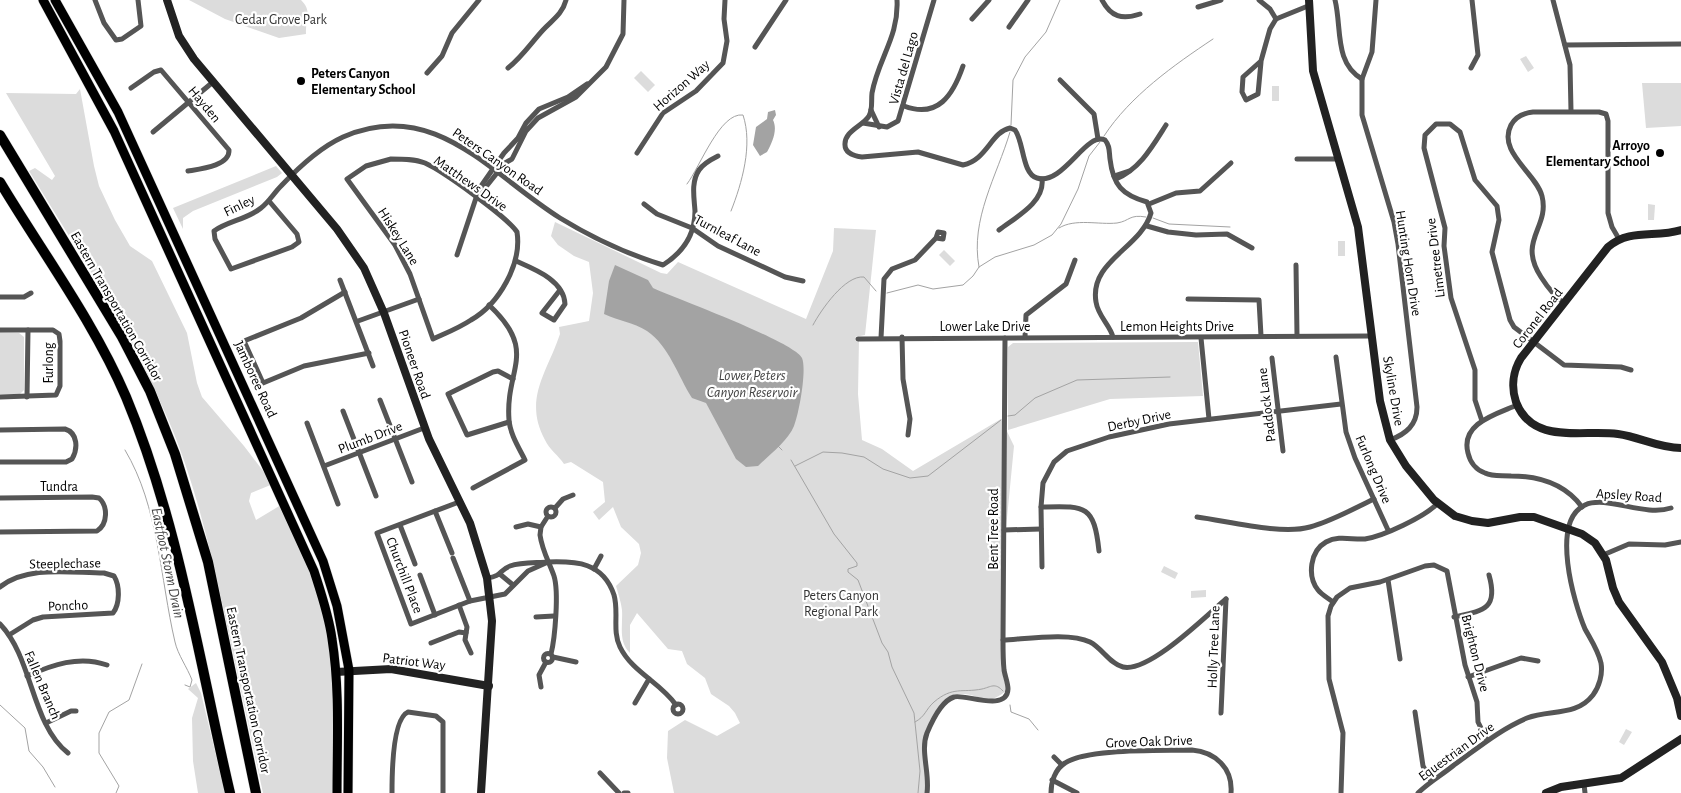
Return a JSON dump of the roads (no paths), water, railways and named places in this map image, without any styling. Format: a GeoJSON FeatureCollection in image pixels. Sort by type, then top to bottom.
{"type":"FeatureCollection","features":[{"type":"Feature","properties":{"kind":"highway","name":"Eastern Transportation Corridor"},"geometry":{"type":"LineString","coordinates":[[0,134],[122,337],[150,392],[175,454],[208,562],[256,793]]}},
{"type":"Feature","properties":{"kind":"highway"},"geometry":{"type":"LineString","coordinates":[[0,182],[102,347],[126,397],[163,502],[180,564],[230,793]]}},
{"type":"Feature","properties":{"kind":"main road","name":"Jamboree Road"},"geometry":{"type":"LineString","coordinates":[[43,0],[114,131],[299,534],[314,571],[332,636],[336,672],[337,793]]}},
{"type":"Feature","properties":{"kind":"main road","name":"Jamboree Road"},"geometry":{"type":"LineString","coordinates":[[55,0],[118,112],[324,561],[337,606],[349,670],[348,793]]}},
{"type":"Feature","properties":{"kind":"street"},"geometry":{"type":"LineString","coordinates":[[96,0],[104,23],[116,40],[122,39],[141,26],[138,0]]}},
{"type":"Feature","properties":{"kind":"street","name":"Pioneer Road"},"geometry":{"type":"LineString","coordinates":[[167,0],[179,36],[194,59],[293,175],[352,248],[371,282],[384,313],[424,428],[476,539],[487,578],[492,644],[481,793]]}},
{"type":"Feature","properties":{"kind":"street"},"geometry":{"type":"LineString","coordinates":[[427,72],[442,56],[452,32],[478,0]]}},
{"type":"Feature","properties":{"kind":"street"},"geometry":{"type":"LineString","coordinates":[[508,68],[520,60],[543,30],[562,11],[566,0]]}},
{"type":"Feature","properties":{"kind":"street"},"geometry":{"type":"LineString","coordinates":[[495,172],[512,159],[526,130],[538,118],[576,98],[606,67],[620,44],[624,24],[624,0]]}},
{"type":"Feature","properties":{"kind":"street","name":"Horizon Way"},"geometry":{"type":"LineString","coordinates":[[637,153],[663,113],[696,92],[723,63],[727,41],[724,19],[725,0]]}},
{"type":"Feature","properties":{"kind":"street"},"geometry":{"type":"LineString","coordinates":[[755,46],[786,0]]}},
{"type":"Feature","properties":{"kind":"street"},"geometry":{"type":"LineString","coordinates":[[896,0],[897,13],[893,37],[872,92],[872,110],[863,123],[851,133],[845,142],[846,149],[853,156],[876,157],[918,152],[961,165],[978,158],[1000,132],[1010,128],[1018,133],[1028,171],[1033,177],[1042,179],[1061,170],[1091,142],[1098,138],[1105,140],[1108,144],[1115,178],[1123,192],[1149,204],[1176,193],[1200,191],[1230,163]]}},
{"type":"Feature","properties":{"kind":"street","name":"Vista del Lago"},"geometry":{"type":"LineString","coordinates":[[872,110],[879,127],[887,127],[897,123],[904,106],[934,0]]}},
{"type":"Feature","properties":{"kind":"street"},"geometry":{"type":"LineString","coordinates":[[972,19],[989,0]]}},
{"type":"Feature","properties":{"kind":"street"},"geometry":{"type":"LineString","coordinates":[[1008,27],[1028,0]]}},
{"type":"Feature","properties":{"kind":"street"},"geometry":{"type":"LineString","coordinates":[[1102,0],[1105,7],[1117,17],[1124,18],[1140,14]]}},
{"type":"Feature","properties":{"kind":"street"},"geometry":{"type":"LineString","coordinates":[[1198,7],[1221,0]]}},
{"type":"Feature","properties":{"kind":"street"},"geometry":{"type":"LineString","coordinates":[[1259,0],[1270,9],[1276,19]]}},
{"type":"Feature","properties":{"kind":"street"},"geometry":{"type":"LineString","coordinates":[[1335,0],[1343,56],[1347,68],[1362,79],[1372,52],[1376,0]]}},
{"type":"Feature","properties":{"kind":"street"},"geometry":{"type":"LineString","coordinates":[[1471,68],[1478,55],[1472,0]]}},
{"type":"Feature","properties":{"kind":"street"},"geometry":{"type":"LineString","coordinates":[[1553,0],[1570,72],[1571,111]]}},
{"type":"Feature","properties":{"kind":"street"},"geometry":{"type":"LineString","coordinates":[[1261,61],[1243,77],[1242,92],[1246,100],[1257,96],[1261,61],[1270,29],[1276,19],[1308,3]]}},
{"type":"Feature","properties":{"kind":"street","name":"Skyline Drive"},"geometry":{"type":"LineString","coordinates":[[1308,3],[1313,71],[1360,235],[1382,411],[1390,440],[1406,466],[1437,504],[1455,516],[1472,522],[1493,522],[1528,517],[1541,519],[1569,529],[1591,540],[1603,555],[1619,602],[1656,652],[1679,698],[1681,716]]}},
{"type":"Feature","properties":{"kind":"street"},"geometry":{"type":"LineString","coordinates":[[1565,45],[1681,44]]}},
{"type":"Feature","properties":{"kind":"street"},"geometry":{"type":"LineString","coordinates":[[904,106],[915,111],[927,111],[939,106],[958,79],[962,66]]}},
{"type":"Feature","properties":{"kind":"street","name":"Hayden"},"geometry":{"type":"LineString","coordinates":[[131,88],[159,70],[165,73],[228,148],[228,156],[214,165],[188,171]]}},
{"type":"Feature","properties":{"kind":"street","name":"Hunting Horn Drive"},"geometry":{"type":"LineString","coordinates":[[1362,79],[1362,115],[1394,222],[1398,244],[1417,407],[1416,416],[1411,427],[1403,434],[1390,440]]}},
{"type":"Feature","properties":{"kind":"street"},"geometry":{"type":"LineString","coordinates":[[457,255],[466,223],[477,198],[495,172],[504,153],[518,138],[526,123],[539,109],[568,97],[594,80]]}},
{"type":"Feature","properties":{"kind":"street"},"geometry":{"type":"LineString","coordinates":[[1060,80],[1094,114],[1098,138]]}},
{"type":"Feature","properties":{"kind":"street"},"geometry":{"type":"LineString","coordinates":[[153,132],[214,82]]}},
{"type":"Feature","properties":{"kind":"street"},"geometry":{"type":"LineString","coordinates":[[1564,303],[1550,291],[1532,259],[1531,246],[1542,210],[1542,196],[1534,180],[1513,154],[1508,138],[1511,125],[1523,114],[1571,111],[1606,114],[1608,121],[1608,213],[1612,227],[1619,239]]}},
{"type":"Feature","properties":{"kind":"street"},"geometry":{"type":"LineString","coordinates":[[863,123],[879,127]]}},
{"type":"Feature","properties":{"kind":"street","name":"Limetree Drive"},"geometry":{"type":"LineString","coordinates":[[1482,421],[1475,400],[1475,370],[1451,298],[1444,246],[1445,228],[1424,148],[1425,135],[1436,124],[1450,124],[1460,132],[1475,180],[1497,206],[1499,220],[1492,252],[1496,273],[1510,320],[1518,331],[1533,343]]}},
{"type":"Feature","properties":{"kind":"street","name":"Peters Canyon Road"},"geometry":{"type":"LineString","coordinates":[[293,175],[321,151],[341,138],[360,130],[389,125],[430,130],[444,136],[560,218],[643,259],[663,265],[679,253],[687,242],[692,228]]}},
{"type":"Feature","properties":{"kind":"street"},"geometry":{"type":"LineString","coordinates":[[1115,178],[1126,175],[1146,156],[1166,125]]}},
{"type":"Feature","properties":{"kind":"street"},"geometry":{"type":"LineString","coordinates":[[692,228],[695,213],[693,187],[696,177],[700,169],[718,156]]}},
{"type":"Feature","properties":{"kind":"street","name":"Matthews Drive"},"geometry":{"type":"LineString","coordinates":[[346,179],[366,166],[382,160],[405,159],[424,163],[435,168],[514,227],[518,239],[516,261]]}},
{"type":"Feature","properties":{"kind":"street"},"geometry":{"type":"LineString","coordinates":[[1297,159],[1338,159]]}},
{"type":"Feature","properties":{"kind":"street","name":"Finley"},"geometry":{"type":"LineString","coordinates":[[269,201],[297,234],[299,242],[292,247],[231,269],[215,239],[214,231],[255,213],[293,175]]}},
{"type":"Feature","properties":{"kind":"street","name":"Hiskey Lane"},"geometry":{"type":"LineString","coordinates":[[346,179],[395,245],[410,274],[433,339],[472,320],[489,305]]}},
{"type":"Feature","properties":{"kind":"street"},"geometry":{"type":"LineString","coordinates":[[999,230],[1038,199],[1043,189],[1042,179]]}},
{"type":"Feature","properties":{"kind":"street","name":"Turnleaf Lane"},"geometry":{"type":"LineString","coordinates":[[644,204],[657,214],[692,228],[718,246],[785,276],[804,281]]}},
{"type":"Feature","properties":{"kind":"street"},"geometry":{"type":"LineString","coordinates":[[1149,204],[1151,213],[1147,226],[1177,233],[1227,234],[1252,248]]}},
{"type":"Feature","properties":{"kind":"street","name":"Lemon Heights Drive"},"geometry":{"type":"LineString","coordinates":[[1147,226],[1108,265],[1098,279],[1096,303],[1113,337],[1372,336]]}},
{"type":"Feature","properties":{"kind":"street","name":"Coronel Road"},"geometry":{"type":"LineString","coordinates":[[1517,405],[1513,383],[1516,370],[1533,343],[1602,253],[1619,239],[1633,234],[1681,230]]}},
{"type":"Feature","properties":{"kind":"street"},"geometry":{"type":"LineString","coordinates":[[881,338],[884,279],[892,270],[915,260],[936,238]]}},
{"type":"Feature","properties":{"kind":"street"},"geometry":{"type":"LineString","coordinates":[[1026,337],[1026,314],[1066,284],[1075,260]]}},
{"type":"Feature","properties":{"kind":"street"},"geometry":{"type":"LineString","coordinates":[[473,488],[524,460],[509,422],[509,401],[517,358],[513,335],[506,323],[489,305],[508,278],[516,261],[543,273],[560,290],[565,304],[554,320],[542,314],[560,290]]}},
{"type":"Feature","properties":{"kind":"street"},"geometry":{"type":"LineString","coordinates":[[1296,264],[1297,336]]}},
{"type":"Feature","properties":{"kind":"street"},"geometry":{"type":"LineString","coordinates":[[340,280],[358,321],[373,366]]}},
{"type":"Feature","properties":{"kind":"street"},"geometry":{"type":"LineString","coordinates":[[345,292],[301,318],[244,341],[263,383],[304,366],[369,353]]}},
{"type":"Feature","properties":{"kind":"street"},"geometry":{"type":"LineString","coordinates":[[0,297],[24,297],[31,293]]}},
{"type":"Feature","properties":{"kind":"street"},"geometry":{"type":"LineString","coordinates":[[358,321],[419,299]]}},
{"type":"Feature","properties":{"kind":"street"},"geometry":{"type":"LineString","coordinates":[[1188,299],[1258,300],[1261,336]]}},
{"type":"Feature","properties":{"kind":"street","name":"Furlong"},"geometry":{"type":"LineString","coordinates":[[0,397],[52,397],[59,392],[59,334],[45,329],[28,330]]}},
{"type":"Feature","properties":{"kind":"street"},"geometry":{"type":"LineString","coordinates":[[0,330],[28,330],[27,397]]}},
{"type":"Feature","properties":{"kind":"street"},"geometry":{"type":"LineString","coordinates":[[902,337],[903,379],[910,419],[908,435]]}},
{"type":"Feature","properties":{"kind":"street","name":"Lower Lake Drive"},"geometry":{"type":"LineString","coordinates":[[858,339],[902,337],[1113,337]]}},
{"type":"Feature","properties":{"kind":"street","name":"Bent Tree Road"},"geometry":{"type":"LineString","coordinates":[[927,793],[929,780],[924,745],[934,719],[942,706],[954,696],[963,696],[983,702],[998,700],[1008,690],[1004,671],[1003,640],[1005,338]]}},
{"type":"Feature","properties":{"kind":"street"},"geometry":{"type":"LineString","coordinates":[[1201,338],[1208,419]]}},
{"type":"Feature","properties":{"kind":"street"},"geometry":{"type":"LineString","coordinates":[[1533,343],[1564,365],[1621,367],[1631,370]]}},
{"type":"Feature","properties":{"kind":"street","name":"Furlong Drive"},"geometry":{"type":"LineString","coordinates":[[1336,357],[1346,432],[1355,458],[1388,530]]}},
{"type":"Feature","properties":{"kind":"street","name":"Paddock Lane"},"geometry":{"type":"LineString","coordinates":[[1272,358],[1283,450]]}},
{"type":"Feature","properties":{"kind":"street"},"geometry":{"type":"LineString","coordinates":[[509,422],[468,435],[448,394],[493,372],[498,371],[513,380]]}},
{"type":"Feature","properties":{"kind":"street"},"geometry":{"type":"LineString","coordinates":[[380,400],[412,482]]}},
{"type":"Feature","properties":{"kind":"street","name":"Derby Drive"},"geometry":{"type":"LineString","coordinates":[[1042,567],[1041,507],[1046,475],[1054,462],[1067,450],[1134,431],[1208,419],[1341,404]]}},
{"type":"Feature","properties":{"kind":"street"},"geometry":{"type":"LineString","coordinates":[[1582,507],[1570,492],[1552,483],[1529,477],[1491,475],[1476,468],[1468,455],[1467,443],[1471,432],[1482,421],[1517,405],[1528,420],[1550,432],[1614,433],[1663,447],[1681,448]]}},
{"type":"Feature","properties":{"kind":"street"},"geometry":{"type":"LineString","coordinates":[[343,411],[376,496]]}},
{"type":"Feature","properties":{"kind":"street"},"geometry":{"type":"LineString","coordinates":[[307,423],[338,504]]}},
{"type":"Feature","properties":{"kind":"street","name":"Plumb Drive"},"geometry":{"type":"LineString","coordinates":[[324,466],[424,428]]}},
{"type":"Feature","properties":{"kind":"street"},"geometry":{"type":"LineString","coordinates":[[0,430],[65,429],[72,431],[75,436],[76,445],[72,459],[66,462],[0,462]]}},
{"type":"Feature","properties":{"kind":"street"},"geometry":{"type":"LineString","coordinates":[[552,656],[556,633],[554,616],[556,585],[541,545],[541,527],[548,516],[555,515],[555,508],[563,499],[573,495]]}},
{"type":"Feature","properties":{"kind":"street","name":"Tundra"},"geometry":{"type":"LineString","coordinates":[[0,498],[99,498],[103,502],[105,515],[103,527],[97,531],[0,532]]}},
{"type":"Feature","properties":{"kind":"street"},"geometry":{"type":"LineString","coordinates":[[1197,517],[1287,529],[1304,528],[1374,499]]}},
{"type":"Feature","properties":{"kind":"street"},"geometry":{"type":"LineString","coordinates":[[415,564],[400,525],[459,502]]}},
{"type":"Feature","properties":{"kind":"street","name":"Apsley Road"},"geometry":{"type":"LineString","coordinates":[[1569,529],[1574,516],[1582,507],[1595,503],[1650,511],[1662,511],[1671,508]]}},
{"type":"Feature","properties":{"kind":"street"},"geometry":{"type":"LineString","coordinates":[[1333,602],[1322,595],[1312,580],[1313,559],[1320,548],[1330,540],[1365,538],[1388,530],[1419,518],[1437,504]]}},
{"type":"Feature","properties":{"kind":"street"},"geometry":{"type":"LineString","coordinates":[[1041,507],[1071,507],[1088,513],[1096,527],[1099,551]]}},
{"type":"Feature","properties":{"kind":"street"},"geometry":{"type":"LineString","coordinates":[[435,511],[470,601]]}},
{"type":"Feature","properties":{"kind":"street"},"geometry":{"type":"LineString","coordinates":[[516,527],[528,524],[541,527]]}},
{"type":"Feature","properties":{"kind":"street","name":"Churchill Place"},"geometry":{"type":"LineString","coordinates":[[400,525],[377,534],[411,624],[435,614]]}},
{"type":"Feature","properties":{"kind":"street"},"geometry":{"type":"LineString","coordinates":[[1004,530],[1041,528]]}},
{"type":"Feature","properties":{"kind":"street","name":"Equestrian Drive"},"geometry":{"type":"LineString","coordinates":[[1418,793],[1431,781],[1487,740],[1528,718],[1548,713],[1566,712],[1580,707],[1591,698],[1599,684],[1600,660],[1580,616],[1565,546],[1569,529]]}},
{"type":"Feature","properties":{"kind":"street"},"geometry":{"type":"LineString","coordinates":[[1603,555],[1628,544],[1665,545],[1681,542]]}},
{"type":"Feature","properties":{"kind":"street"},"geometry":{"type":"LineString","coordinates":[[594,569],[601,556]]}},
{"type":"Feature","properties":{"kind":"street"},"geometry":{"type":"LineString","coordinates":[[487,578],[501,575],[510,566],[548,562],[578,562],[594,569],[607,581],[614,595],[616,633],[621,649],[632,663],[670,697],[676,705]]}},
{"type":"Feature","properties":{"kind":"street"},"geometry":{"type":"LineString","coordinates":[[420,576],[435,614],[470,601],[505,594],[528,571],[548,562]]}},
{"type":"Feature","properties":{"kind":"street","name":"Brighton Drive"},"geometry":{"type":"LineString","coordinates":[[1388,580],[1425,566],[1434,565],[1447,571],[1454,617],[1468,677],[1477,702],[1478,722],[1487,740]]}},
{"type":"Feature","properties":{"kind":"street","name":"Steeplechase"},"geometry":{"type":"LineString","coordinates":[[0,587],[12,579],[36,573],[104,573],[114,576],[118,595]]}},
{"type":"Feature","properties":{"kind":"street"},"geometry":{"type":"LineString","coordinates":[[501,575],[513,586]]}},
{"type":"Feature","properties":{"kind":"street"},"geometry":{"type":"LineString","coordinates":[[1454,617],[1479,611],[1489,604],[1493,593],[1489,575]]}},
{"type":"Feature","properties":{"kind":"street"},"geometry":{"type":"LineString","coordinates":[[1341,793],[1343,733],[1331,687],[1328,664],[1328,616],[1333,602],[1350,588],[1388,580],[1400,659]]}},
{"type":"Feature","properties":{"kind":"street","name":"Poncho"},"geometry":{"type":"LineString","coordinates":[[9,635],[33,620],[43,617],[113,613],[116,609],[118,595]]}},
{"type":"Feature","properties":{"kind":"street","name":"Holly Tree Lane"},"geometry":{"type":"LineString","coordinates":[[1003,640],[1079,638],[1094,644],[1118,665],[1131,667],[1164,652],[1226,599],[1221,713]]}},
{"type":"Feature","properties":{"kind":"street"},"geometry":{"type":"LineString","coordinates":[[459,605],[467,627],[465,640],[470,653]]}},
{"type":"Feature","properties":{"kind":"street"},"geometry":{"type":"LineString","coordinates":[[536,617],[554,616]]}},
{"type":"Feature","properties":{"kind":"street","name":"Fallen Branch"},"geometry":{"type":"LineString","coordinates":[[0,624],[9,635],[46,723],[60,747],[68,753]]}},
{"type":"Feature","properties":{"kind":"street"},"geometry":{"type":"LineString","coordinates":[[431,642],[459,632],[466,633]]}},
{"type":"Feature","properties":{"kind":"street"},"geometry":{"type":"LineString","coordinates":[[541,687],[539,675],[546,662],[544,655],[576,662]]}},
{"type":"Feature","properties":{"kind":"street"},"geometry":{"type":"LineString","coordinates":[[1468,677],[1521,658],[1538,661]]}},
{"type":"Feature","properties":{"kind":"street"},"geometry":{"type":"LineString","coordinates":[[26,676],[61,662],[96,661],[107,665]]}},
{"type":"Feature","properties":{"kind":"street","name":"Patriot Way"},"geometry":{"type":"LineString","coordinates":[[336,672],[391,668],[489,686]]}},
{"type":"Feature","properties":{"kind":"street"},"geometry":{"type":"LineString","coordinates":[[635,703],[649,679]]}},
{"type":"Feature","properties":{"kind":"street"},"geometry":{"type":"LineString","coordinates":[[46,723],[71,711],[76,711]]}},
{"type":"Feature","properties":{"kind":"street"},"geometry":{"type":"LineString","coordinates":[[392,793],[395,748],[404,714],[417,712],[440,719],[444,730],[443,793]]}},
{"type":"Feature","properties":{"kind":"street"},"geometry":{"type":"LineString","coordinates":[[1415,712],[1423,766],[1431,781]]}},
{"type":"Feature","properties":{"kind":"street"},"geometry":{"type":"LineString","coordinates":[[1546,793],[1561,787],[1621,778],[1681,739]]}},
{"type":"Feature","properties":{"kind":"street","name":"Grove Oak Drive"},"geometry":{"type":"LineString","coordinates":[[1062,765],[1081,756],[1201,750],[1214,757],[1225,768],[1229,776],[1231,793]]}},
{"type":"Feature","properties":{"kind":"street"},"geometry":{"type":"LineString","coordinates":[[1051,793],[1052,780],[1062,765],[1054,758]]}},
{"type":"Feature","properties":{"kind":"street"},"geometry":{"type":"LineString","coordinates":[[600,773],[619,793]]}},
{"type":"Feature","properties":{"kind":"street"},"geometry":{"type":"LineString","coordinates":[[1052,780],[1076,793]]}},
{"type":"Feature","properties":{"kind":"street"},"geometry":{"type":"LineString","coordinates":[[1584,784],[1585,793]]}},
{"type":"Feature","properties":{"kind":"water"},"geometry":{"type":"Polygon","coordinates":[[[775,110],[776,115],[773,120],[775,132],[767,152],[760,156],[753,145],[756,127],[767,119],[768,112],[775,110]]]}},
{"type":"Feature","properties":{"kind":"water","name":"Lower Peters Canyon Reservoir"},"geometry":{"type":"Polygon","coordinates":[[[615,265],[648,280],[653,288],[758,331],[794,351],[802,358],[803,382],[794,426],[783,442],[758,466],[746,467],[736,459],[706,403],[692,398],[667,353],[655,337],[642,328],[604,314],[609,281],[615,265]]]}},
{"type":"Feature","properties":{"kind":"waterway"},"geometry":{"type":"LineString","coordinates":[[1011,125],[1013,80],[1025,57],[1046,32],[1060,0]]}},
{"type":"Feature","properties":{"kind":"waterway"},"geometry":{"type":"LineString","coordinates":[[1104,136],[1127,108],[1154,82],[1213,39]]}},
{"type":"Feature","properties":{"kind":"waterway"},"geometry":{"type":"LineString","coordinates":[[687,184],[711,142],[726,122],[735,116],[743,115],[747,139],[745,164],[731,211]]}},
{"type":"Feature","properties":{"kind":"waterway"},"geometry":{"type":"LineString","coordinates":[[979,267],[977,249],[981,215],[1010,132]]}},
{"type":"Feature","properties":{"kind":"waterway"},"geometry":{"type":"LineString","coordinates":[[887,293],[918,285],[933,289],[963,285],[979,267],[995,257],[1034,245],[1052,235],[1061,224],[1078,189],[1089,156],[1100,142]]}},
{"type":"Feature","properties":{"kind":"waterway"},"geometry":{"type":"LineString","coordinates":[[1059,228],[1072,223],[1117,223],[1133,217],[1146,217]]}},
{"type":"Feature","properties":{"kind":"waterway"},"geometry":{"type":"LineString","coordinates":[[1153,218],[1169,224],[1230,227]]}},
{"type":"Feature","properties":{"kind":"waterway"},"geometry":{"type":"LineString","coordinates":[[813,325],[834,295],[849,282],[864,277],[876,291]]}},
{"type":"Feature","properties":{"kind":"waterway"},"geometry":{"type":"LineString","coordinates":[[1008,416],[1015,415],[1035,398],[1077,380],[1170,377]]}},
{"type":"Feature","properties":{"kind":"waterway"},"geometry":{"type":"LineString","coordinates":[[795,466],[823,452],[842,453],[864,457],[883,469],[910,478],[928,476],[1001,420]]}},
{"type":"Feature","properties":{"kind":"waterway"},"geometry":{"type":"LineString","coordinates":[[777,445],[782,450]]}},
{"type":"Feature","properties":{"kind":"waterway","name":"Eastfoot Storm Drain"},"geometry":{"type":"LineString","coordinates":[[125,450],[136,472],[152,519],[175,642],[192,680],[190,687],[185,685]]}},
{"type":"Feature","properties":{"kind":"waterway"},"geometry":{"type":"LineString","coordinates":[[791,460],[834,534],[857,563],[857,566],[848,569],[848,572],[858,580],[882,643],[888,652],[892,667],[914,713],[920,771],[918,793]]}},
{"type":"Feature","properties":{"kind":"waterway"},"geometry":{"type":"LineString","coordinates":[[116,793],[119,786],[99,753],[99,733],[109,712],[129,700],[142,664]]}},
{"type":"Feature","properties":{"kind":"waterway"},"geometry":{"type":"LineString","coordinates":[[915,722],[934,702],[952,692],[993,686],[1003,691]]}},
{"type":"Feature","properties":{"kind":"waterway"},"geometry":{"type":"LineString","coordinates":[[0,705],[25,728],[29,751],[43,767],[55,787]]}},
{"type":"Feature","properties":{"kind":"waterway"},"geometry":{"type":"LineString","coordinates":[[1010,705],[1011,712],[1029,719],[1038,730]]}},
{"type":"Feature","properties":{"kind":"place","name":"Peters Canyon Elementary School"},"geometry":{"type":"Point","coordinates":[301,81]}},
{"type":"Feature","properties":{"kind":"place","name":"Arroyo Elementary School"},"geometry":{"type":"Point","coordinates":[1660,153]}},
{"type":"Feature","properties":{"kind":"park label","name":"Cedar Grove Park"},"geometry":{"type":"Point","coordinates":[281,19]}},
{"type":"Feature","properties":{"kind":"park label","name":"Peters Canyon Regional Park"},"geometry":{"type":"Point","coordinates":[841,604]}}]}
